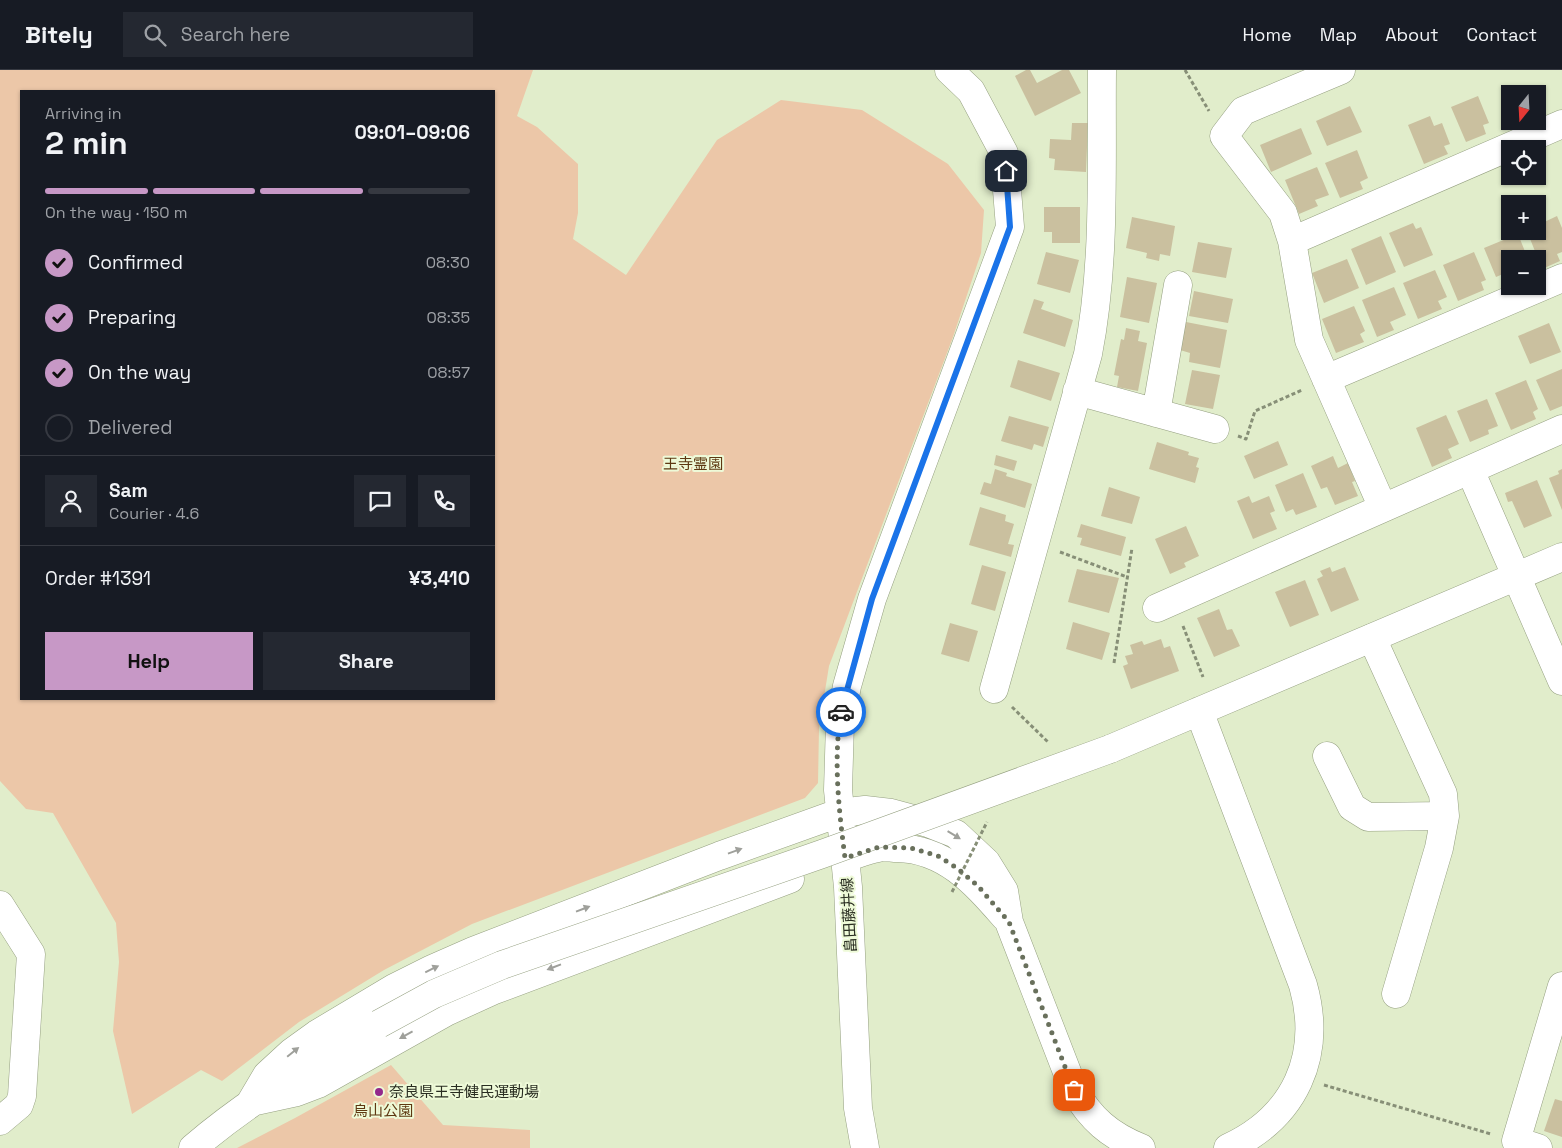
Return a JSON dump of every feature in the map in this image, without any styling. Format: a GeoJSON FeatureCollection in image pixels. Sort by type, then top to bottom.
{"type":"FeatureCollection","features":[{"type":"Feature","properties":{"kind":"street","name":"畠田藤井線"},"geometry":{"type":"LineString","coordinates":[[863,1148],[858,1108],[845,858],[837,766],[840,723],[847,686],[872,599],[1010,227],[1004,153],[971,91],[949,70]]}},
{"type":"Feature","properties":{"kind":"street"},"geometry":{"type":"LineString","coordinates":[[994,689],[1077,391],[1096,314],[1099,274],[1102,70]]}},
{"type":"Feature","properties":{"kind":"street"},"geometry":{"type":"LineString","coordinates":[[1341,70],[1243,111],[1224,136],[1283,213],[1292,240],[1309,340],[1383,508]]}},
{"type":"Feature","properties":{"kind":"street"},"geometry":{"type":"LineString","coordinates":[[1292,240],[1562,124]]}},
{"type":"Feature","properties":{"kind":"street"},"geometry":{"type":"LineString","coordinates":[[1326,379],[1562,278]]}},
{"type":"Feature","properties":{"kind":"street"},"geometry":{"type":"LineString","coordinates":[[1156,413],[1178,285]]}},
{"type":"Feature","properties":{"kind":"street"},"geometry":{"type":"LineString","coordinates":[[1077,391],[1215,429]]}},
{"type":"Feature","properties":{"kind":"street"},"geometry":{"type":"LineString","coordinates":[[1165,604],[1562,429]]}},
{"type":"Feature","properties":{"kind":"street"},"geometry":{"type":"LineString","coordinates":[[1470,470],[1562,681]]}},
{"type":"Feature","properties":{"kind":"street"},"geometry":{"type":"LineString","coordinates":[[193,1148],[251,1102],[310,1064],[434,994],[502,965],[822,854],[1110,748],[1562,557]]}},
{"type":"Feature","properties":{"kind":"street"},"geometry":{"type":"LineString","coordinates":[[1372,638],[1444,794],[1445,816],[1439,848],[1396,994]]}},
{"type":"Feature","properties":{"kind":"street"},"geometry":{"type":"LineString","coordinates":[[1199,711],[1303,986],[1311,1021],[1310,1038],[1303,1071],[1296,1088],[1283,1108],[1257,1131],[1228,1148]]}},
{"type":"Feature","properties":{"kind":"street"},"geometry":{"type":"LineString","coordinates":[[1327,756],[1352,807],[1368,817],[1445,816]]}},
{"type":"Feature","properties":{"kind":"street"},"geometry":{"type":"LineString","coordinates":[[251,1102],[267,1075],[292,1052],[317,1034],[394,988],[491,944],[840,813],[865,810],[891,813],[928,822],[956,834],[986,862],[1004,890],[1009,922],[1064,1068],[1082,1104],[1099,1124],[1141,1148]]}},
{"type":"Feature","properties":{"kind":"street"},"geometry":{"type":"LineString","coordinates":[[251,1102],[297,1092],[318,1084],[446,1012],[492,991],[845,858],[879,847],[911,848],[938,856],[957,868],[978,886],[1009,922]]}},
{"type":"Feature","properties":{"kind":"street"},"geometry":{"type":"LineString","coordinates":[[0,1121],[19,1104],[22,1096],[31,954],[4,920]]}},
{"type":"Feature","properties":{"kind":"street"},"geometry":{"type":"LineString","coordinates":[[1527,1145],[1562,986]]}},
{"type":"Feature","properties":{"kind":"path"},"geometry":{"type":"LineString","coordinates":[[1185,70],[1224,136]]}},
{"type":"Feature","properties":{"kind":"path"},"geometry":{"type":"LineString","coordinates":[[1255,411],[1326,379]]}},
{"type":"Feature","properties":{"kind":"path"},"geometry":{"type":"LineString","coordinates":[[1114,663],[1132,548]]}},
{"type":"Feature","properties":{"kind":"path"},"geometry":{"type":"LineString","coordinates":[[1080,562],[1127,577]]}},
{"type":"Feature","properties":{"kind":"path"},"geometry":{"type":"LineString","coordinates":[[1165,604],[1203,677]]}},
{"type":"Feature","properties":{"kind":"path"},"geometry":{"type":"LineString","coordinates":[[994,689],[1048,742]]}},
{"type":"Feature","properties":{"kind":"path"},"geometry":{"type":"LineString","coordinates":[[952,892],[988,820]]}},
{"type":"Feature","properties":{"kind":"path"},"geometry":{"type":"LineString","coordinates":[[1323,1084],[1527,1145]]}},
{"type":"Feature","properties":{"kind":"green space","name":"王寺霊園"},"geometry":{"type":"Polygon","coordinates":[[[0,70],[533,70],[517,116],[537,127],[578,164],[578,213],[573,239],[626,275],[717,140],[781,100],[862,110],[948,164],[984,210],[981,253],[953,337],[829,666],[819,728],[818,783],[805,798],[472,924],[384,970],[299,1022],[222,1081],[201,1070],[132,1114],[113,1031],[119,962],[116,923],[53,813],[26,809],[0,781],[0,70]]]}},
{"type":"Feature","properties":{"kind":"green space","name":"奈良県王寺健民運動場"},"geometry":{"type":"Polygon","coordinates":[[[391,1065],[443,1125],[530,1130],[530,1148],[237,1148],[295,1118],[391,1065]]]}},
{"type":"Feature","properties":{"kind":"building"},"geometry":{"type":"Polygon","coordinates":[[[1030,70],[1037,83],[1062,70],[1069,70],[1081,93],[1035,116],[1015,76],[1030,70]]]}},
{"type":"Feature","properties":{"kind":"building"},"geometry":{"type":"Polygon","coordinates":[[[1478,96],[1489,123],[1483,125],[1486,134],[1466,142],[1451,107],[1478,96]]]}},
{"type":"Feature","properties":{"kind":"building"},"geometry":{"type":"Polygon","coordinates":[[[1350,106],[1362,132],[1327,146],[1316,121],[1350,106]]]}},
{"type":"Feature","properties":{"kind":"building"},"geometry":{"type":"Polygon","coordinates":[[[1430,116],[1434,126],[1442,123],[1450,144],[1444,146],[1448,154],[1424,164],[1408,125],[1430,116]]]}},
{"type":"Feature","properties":{"kind":"building"},"geometry":{"type":"Polygon","coordinates":[[[1072,123],[1088,123],[1086,172],[1054,170],[1055,159],[1049,158],[1050,139],[1071,140],[1072,123]]]}},
{"type":"Feature","properties":{"kind":"building"},"geometry":{"type":"Polygon","coordinates":[[[1301,128],[1312,154],[1271,172],[1260,145],[1301,128]]]}},
{"type":"Feature","properties":{"kind":"building"},"geometry":{"type":"Polygon","coordinates":[[[1357,150],[1368,178],[1360,182],[1363,189],[1340,198],[1325,163],[1357,150]]]}},
{"type":"Feature","properties":{"kind":"building"},"geometry":{"type":"Polygon","coordinates":[[[1317,167],[1329,195],[1315,200],[1318,206],[1299,214],[1285,180],[1317,167]]]}},
{"type":"Feature","properties":{"kind":"building"},"geometry":{"type":"Polygon","coordinates":[[[1044,207],[1080,207],[1080,243],[1052,243],[1052,232],[1044,232],[1044,207]]]}},
{"type":"Feature","properties":{"kind":"building"},"geometry":{"type":"Polygon","coordinates":[[[1557,216],[1562,228],[1562,252],[1557,254],[1560,261],[1546,267],[1546,250],[1534,250],[1531,240],[1546,240],[1546,221],[1557,216]]]}},
{"type":"Feature","properties":{"kind":"building"},"geometry":{"type":"Polygon","coordinates":[[[1132,217],[1175,226],[1170,256],[1160,254],[1159,261],[1146,258],[1147,253],[1126,248],[1132,217]]]}},
{"type":"Feature","properties":{"kind":"building"},"geometry":{"type":"Polygon","coordinates":[[[1413,223],[1416,229],[1421,227],[1433,255],[1404,267],[1389,233],[1413,223]]]}},
{"type":"Feature","properties":{"kind":"building"},"geometry":{"type":"Polygon","coordinates":[[[1381,236],[1396,272],[1366,285],[1351,249],[1381,236]]]}},
{"type":"Feature","properties":{"kind":"building"},"geometry":{"type":"Polygon","coordinates":[[[1503,240],[1520,240],[1524,250],[1501,250],[1501,275],[1496,277],[1484,248],[1503,240]]]}},
{"type":"Feature","properties":{"kind":"building"},"geometry":{"type":"Polygon","coordinates":[[[1198,242],[1232,248],[1226,278],[1192,272],[1198,242]]]}},
{"type":"Feature","properties":{"kind":"building"},"geometry":{"type":"Polygon","coordinates":[[[1046,252],[1079,260],[1070,293],[1037,284],[1046,252]]]}},
{"type":"Feature","properties":{"kind":"building"},"geometry":{"type":"Polygon","coordinates":[[[1474,252],[1486,280],[1481,282],[1484,290],[1458,301],[1443,265],[1474,252]]]}},
{"type":"Feature","properties":{"kind":"building"},"geometry":{"type":"Polygon","coordinates":[[[1347,259],[1359,288],[1324,303],[1312,273],[1347,259]]]}},
{"type":"Feature","properties":{"kind":"building"},"geometry":{"type":"Polygon","coordinates":[[[1435,270],[1447,297],[1438,301],[1442,309],[1418,319],[1403,283],[1435,270]]]}},
{"type":"Feature","properties":{"kind":"building"},"geometry":{"type":"Polygon","coordinates":[[[1127,277],[1157,283],[1149,323],[1120,317],[1127,277]]]}},
{"type":"Feature","properties":{"kind":"building"},"geometry":{"type":"Polygon","coordinates":[[[1394,287],[1406,315],[1390,322],[1394,330],[1377,337],[1362,300],[1394,287]]]}},
{"type":"Feature","properties":{"kind":"building"},"geometry":{"type":"Polygon","coordinates":[[[1194,291],[1233,299],[1228,323],[1189,316],[1194,291]]]}},
{"type":"Feature","properties":{"kind":"building"},"geometry":{"type":"Polygon","coordinates":[[[1034,299],[1044,302],[1041,309],[1073,320],[1065,347],[1023,333],[1034,299]]]}},
{"type":"Feature","properties":{"kind":"building"},"geometry":{"type":"Polygon","coordinates":[[[1354,306],[1365,331],[1360,334],[1364,342],[1336,353],[1322,319],[1354,306]]]}},
{"type":"Feature","properties":{"kind":"building"},"geometry":{"type":"Polygon","coordinates":[[[1186,322],[1227,330],[1220,368],[1189,362],[1190,353],[1180,350],[1186,322]]]}},
{"type":"Feature","properties":{"kind":"building"},"geometry":{"type":"Polygon","coordinates":[[[1549,323],[1561,352],[1530,364],[1518,336],[1549,323]]]}},
{"type":"Feature","properties":{"kind":"building"},"geometry":{"type":"Polygon","coordinates":[[[1126,328],[1140,331],[1138,341],[1147,343],[1138,391],[1117,387],[1119,376],[1114,375],[1121,339],[1124,340],[1126,328]]]}},
{"type":"Feature","properties":{"kind":"building"},"geometry":{"type":"Polygon","coordinates":[[[1018,360],[1060,373],[1051,401],[1010,387],[1018,360]]]}},
{"type":"Feature","properties":{"kind":"building"},"geometry":{"type":"Polygon","coordinates":[[[1562,369],[1562,406],[1550,411],[1536,380],[1562,369]]]}},
{"type":"Feature","properties":{"kind":"building"},"geometry":{"type":"Polygon","coordinates":[[[1192,370],[1220,375],[1213,409],[1185,404],[1192,370]]]}},
{"type":"Feature","properties":{"kind":"building"},"geometry":{"type":"Polygon","coordinates":[[[1526,380],[1538,409],[1533,412],[1536,419],[1511,430],[1495,393],[1526,380]]]}},
{"type":"Feature","properties":{"kind":"building"},"geometry":{"type":"Polygon","coordinates":[[[1487,399],[1498,426],[1488,430],[1489,434],[1470,442],[1457,411],[1487,399]]]}},
{"type":"Feature","properties":{"kind":"building"},"geometry":{"type":"Polygon","coordinates":[[[1446,415],[1459,444],[1448,449],[1452,458],[1432,467],[1416,428],[1446,415]]]}},
{"type":"Feature","properties":{"kind":"building"},"geometry":{"type":"Polygon","coordinates":[[[1009,416],[1049,427],[1043,447],[1034,444],[1032,450],[1001,441],[1009,416]]]}},
{"type":"Feature","properties":{"kind":"building"},"geometry":{"type":"Polygon","coordinates":[[[1278,441],[1288,465],[1254,479],[1244,456],[1278,441]]]}},
{"type":"Feature","properties":{"kind":"building"},"geometry":{"type":"Polygon","coordinates":[[[1157,442],[1189,452],[1188,455],[1199,458],[1196,467],[1199,468],[1195,483],[1149,469],[1157,442]]]}},
{"type":"Feature","properties":{"kind":"building"},"geometry":{"type":"Polygon","coordinates":[[[996,455],[1017,461],[1014,471],[994,465],[996,455]]]}},
{"type":"Feature","properties":{"kind":"building"},"geometry":{"type":"Polygon","coordinates":[[[1333,456],[1338,468],[1348,463],[1355,481],[1352,482],[1358,496],[1335,505],[1327,487],[1321,489],[1311,466],[1333,456]]]}},
{"type":"Feature","properties":{"kind":"building"},"geometry":{"type":"Polygon","coordinates":[[[995,469],[1007,473],[1006,476],[1032,484],[1025,508],[980,494],[984,482],[991,484],[995,469]]]}},
{"type":"Feature","properties":{"kind":"building"},"geometry":{"type":"Polygon","coordinates":[[[1562,469],[1562,510],[1549,478],[1559,474],[1558,471],[1562,469]]]}},
{"type":"Feature","properties":{"kind":"building"},"geometry":{"type":"Polygon","coordinates":[[[1303,473],[1317,507],[1296,515],[1293,509],[1286,512],[1275,485],[1303,473]]]}},
{"type":"Feature","properties":{"kind":"building"},"geometry":{"type":"Polygon","coordinates":[[[1537,480],[1552,516],[1524,528],[1512,501],[1508,502],[1505,493],[1537,480]]]}},
{"type":"Feature","properties":{"kind":"building"},"geometry":{"type":"Polygon","coordinates":[[[1109,487],[1140,497],[1132,524],[1101,516],[1109,487]]]}},
{"type":"Feature","properties":{"kind":"building"},"geometry":{"type":"Polygon","coordinates":[[[1249,496],[1252,503],[1269,496],[1275,511],[1270,513],[1277,529],[1253,539],[1237,501],[1249,496]]]}},
{"type":"Feature","properties":{"kind":"building"},"geometry":{"type":"Polygon","coordinates":[[[980,507],[1006,515],[1005,521],[1014,524],[1008,544],[1014,545],[1011,557],[969,545],[980,507]]]}},
{"type":"Feature","properties":{"kind":"building"},"geometry":{"type":"Polygon","coordinates":[[[1081,524],[1126,537],[1121,556],[1080,545],[1082,538],[1077,537],[1081,524]]]}},
{"type":"Feature","properties":{"kind":"building"},"geometry":{"type":"Polygon","coordinates":[[[1186,526],[1199,556],[1184,563],[1186,567],[1170,574],[1155,539],[1186,526]]]}},
{"type":"Feature","properties":{"kind":"building"},"geometry":{"type":"Polygon","coordinates":[[[982,565],[1006,572],[995,611],[971,604],[982,565]]]}},
{"type":"Feature","properties":{"kind":"building"},"geometry":{"type":"Polygon","coordinates":[[[1330,567],[1332,572],[1345,567],[1359,600],[1331,612],[1317,579],[1323,576],[1320,571],[1330,567]]]}},
{"type":"Feature","properties":{"kind":"building"},"geometry":{"type":"Polygon","coordinates":[[[1077,569],[1119,578],[1109,613],[1068,602],[1077,569]]]}},
{"type":"Feature","properties":{"kind":"building"},"geometry":{"type":"Polygon","coordinates":[[[1305,580],[1319,615],[1290,627],[1275,592],[1305,580]]]}},
{"type":"Feature","properties":{"kind":"building"},"geometry":{"type":"Polygon","coordinates":[[[1219,609],[1227,630],[1232,629],[1240,646],[1214,657],[1197,618],[1219,609]]]}},
{"type":"Feature","properties":{"kind":"building"},"geometry":{"type":"Polygon","coordinates":[[[1073,622],[1110,633],[1102,660],[1066,649],[1073,622]]]}},
{"type":"Feature","properties":{"kind":"building"},"geometry":{"type":"Polygon","coordinates":[[[950,623],[978,631],[969,662],[941,654],[950,623]]]}},
{"type":"Feature","properties":{"kind":"building"},"geometry":{"type":"Polygon","coordinates":[[[1161,639],[1164,648],[1170,646],[1179,671],[1131,689],[1123,666],[1128,664],[1125,656],[1133,654],[1130,645],[1142,641],[1144,645],[1161,639]]]}},
{"type":"Feature","properties":{"kind":"building"},"geometry":{"type":"Polygon","coordinates":[[[1555,1099],[1562,1101],[1562,1137],[1544,1131],[1555,1099]]]}},
{"type":"Feature","properties":{"kind":"way so far"},"geometry":{"type":"LineString","coordinates":[[841,712],[837,766],[845,858],[879,847],[911,848],[938,856],[957,868],[978,886],[1009,922],[1074,1090]]}},
{"type":"Feature","properties":{"kind":"place","name":"奈良県王寺健民運動場"},"geometry":{"type":"Point","coordinates":[379,1092]}},
{"type":"Feature","properties":{"kind":"route"},"geometry":{"type":"LineString","coordinates":[[841,712],[872,599],[1010,227],[1006,171]]}},
{"type":"Feature","properties":{"kind":"park label","name":"烏山公園"},"geometry":{"type":"Point","coordinates":[383,1111]}}]}
